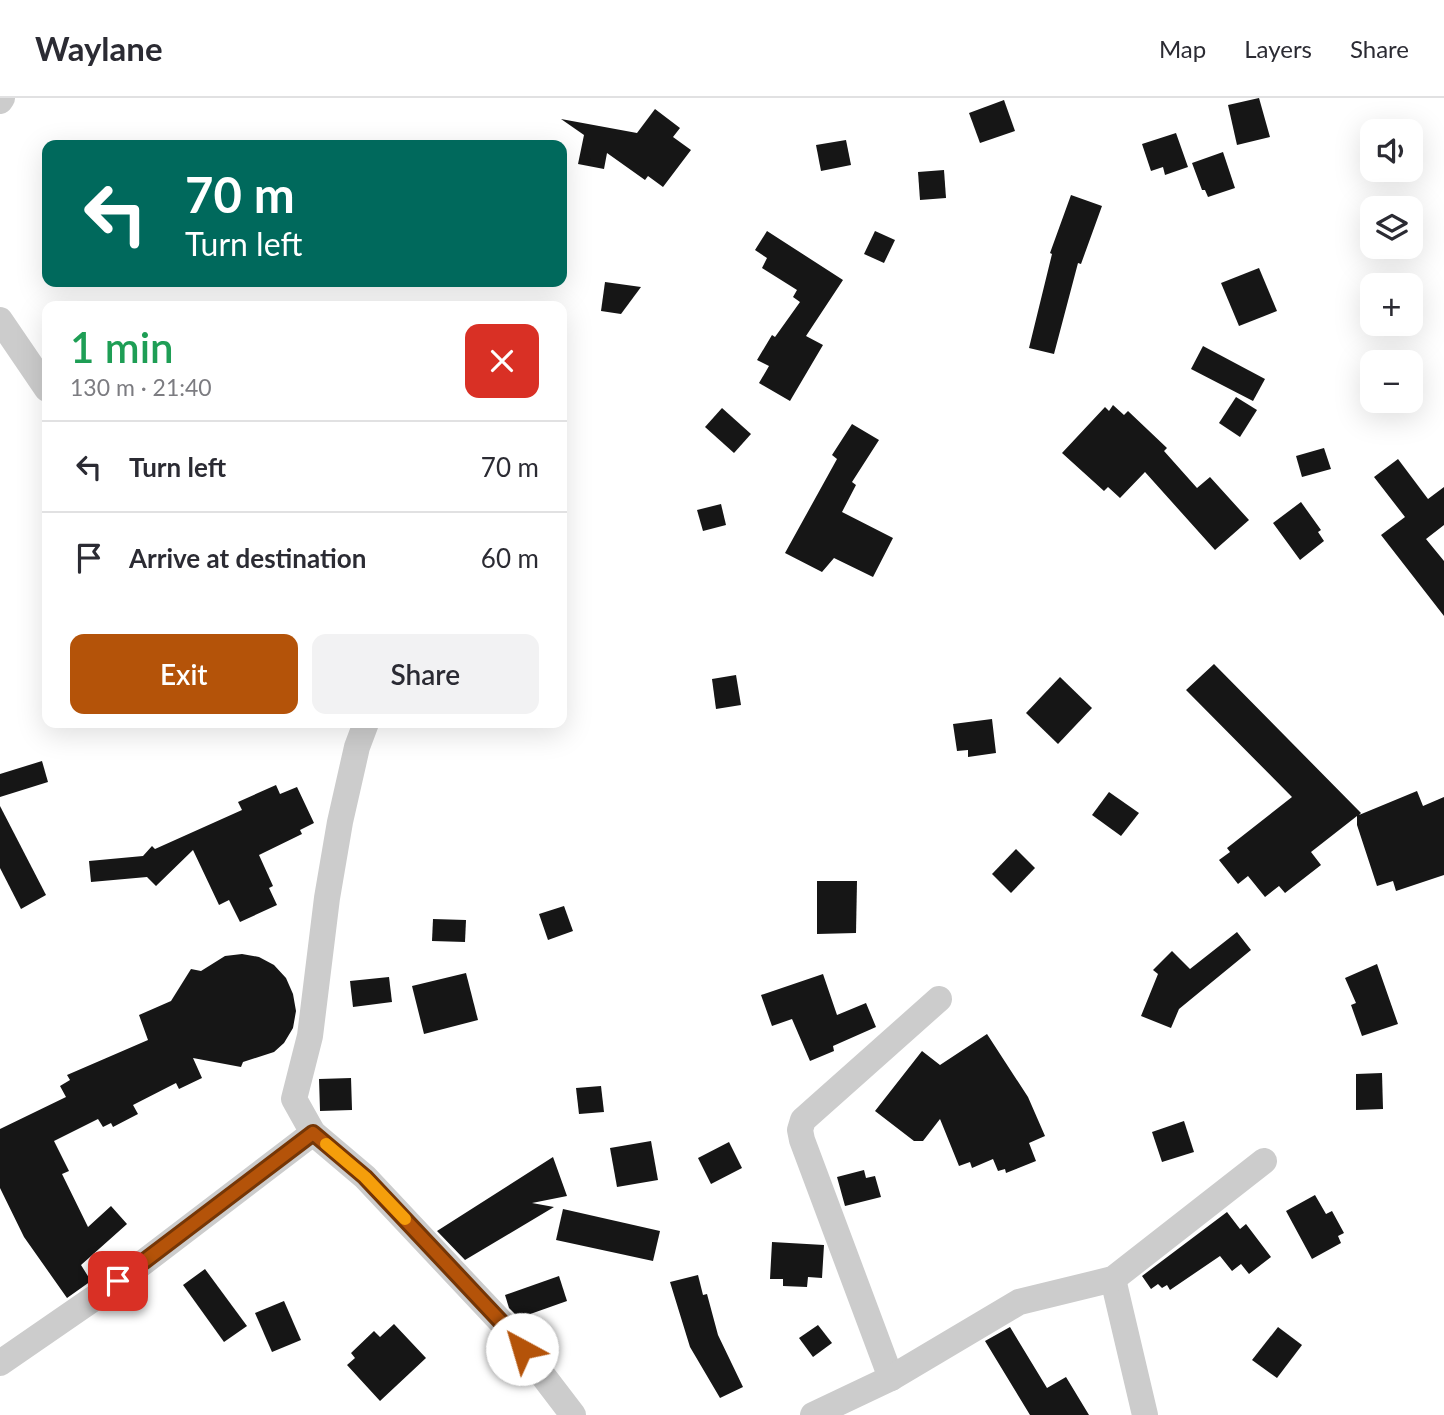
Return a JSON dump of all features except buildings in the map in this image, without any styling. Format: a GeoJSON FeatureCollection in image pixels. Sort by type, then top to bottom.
{"type":"FeatureCollection","features":[{"type":"Feature","properties":{"kind":"street"},"geometry":{"type":"LineString","coordinates":[[0,320],[42,382]]}},
{"type":"Feature","properties":{"kind":"street"},"geometry":{"type":"LineString","coordinates":[[364,728],[357,747],[341,822],[327,898],[310,1035],[294,1100],[313,1133],[365,1177],[505,1326],[573,1415]]}},
{"type":"Feature","properties":{"kind":"street"},"geometry":{"type":"LineString","coordinates":[[891,1378],[800,1130],[803,1120],[939,999]]}},
{"type":"Feature","properties":{"kind":"street"},"geometry":{"type":"LineString","coordinates":[[0,1363],[118,1281],[313,1133]]}},
{"type":"Feature","properties":{"kind":"street"},"geometry":{"type":"LineString","coordinates":[[813,1415],[891,1378],[1019,1302],[1113,1279],[1264,1161]]}},
{"type":"Feature","properties":{"kind":"street"},"geometry":{"type":"LineString","coordinates":[[1113,1279],[1145,1415]]}},
{"type":"Feature","properties":{"kind":"slow traffic"},"geometry":{"type":"LineString","coordinates":[[326,1144],[365,1177],[405,1219]]}},
{"type":"Feature","properties":{"kind":"route"},"geometry":{"type":"LineString","coordinates":[[118,1281],[313,1133],[365,1177],[505,1326],[522,1349]]}}]}
